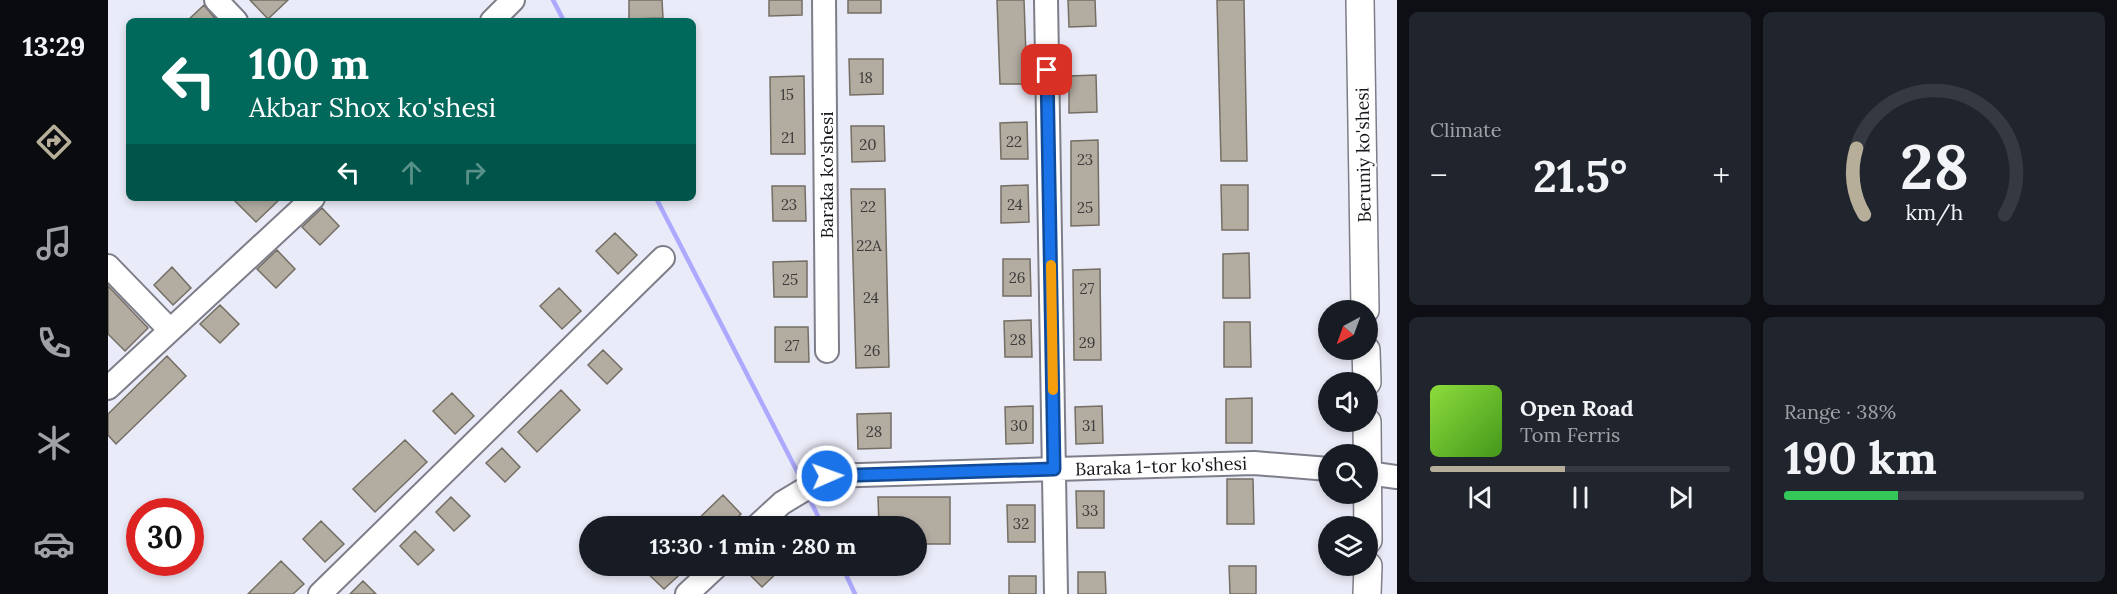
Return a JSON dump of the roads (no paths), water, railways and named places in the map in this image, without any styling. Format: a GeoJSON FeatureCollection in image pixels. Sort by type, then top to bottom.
{"type":"FeatureCollection","features":[{"type":"Feature","properties":{"kind":"main road","name":"Beruniy ko'shesi"},"geometry":{"type":"LineString","coordinates":[[1360,0],[1365,300]]}},
{"type":"Feature","properties":{"kind":"main road"},"geometry":{"type":"LineString","coordinates":[[1367,594],[1368,576]]}},
{"type":"Feature","properties":{"kind":"street"},"geometry":{"type":"LineString","coordinates":[[216,0],[233,18]]}},
{"type":"Feature","properties":{"kind":"street"},"geometry":{"type":"LineString","coordinates":[[495,18],[513,0]]}},
{"type":"Feature","properties":{"kind":"street","name":"Baraka ko'shesi"},"geometry":{"type":"LineString","coordinates":[[824,0],[827,351]]}},
{"type":"Feature","properties":{"kind":"street"},"geometry":{"type":"LineString","coordinates":[[1046,0],[1056,594]]}},
{"type":"Feature","properties":{"kind":"street"},"geometry":{"type":"LineString","coordinates":[[108,388],[310,201]]}},
{"type":"Feature","properties":{"kind":"street"},"geometry":{"type":"LineString","coordinates":[[320,594],[663,258]]}},
{"type":"Feature","properties":{"kind":"street"},"geometry":{"type":"LineString","coordinates":[[108,266],[170,330]]}},
{"type":"Feature","properties":{"kind":"street","name":"Baraka 1-tor ko'shesi"},"geometry":{"type":"LineString","coordinates":[[768,516],[782,503],[827,476],[1254,463],[1318,468]]}},
{"type":"Feature","properties":{"kind":"street"},"geometry":{"type":"LineString","coordinates":[[1378,474],[1397,477]]}},
{"type":"Feature","properties":{"kind":"street"},"geometry":{"type":"LineString","coordinates":[[687,594],[706,576]]}},
{"type":"Feature","properties":{"kind":"waterway"},"geometry":{"type":"LineString","coordinates":[[553,0],[562,18]]}},
{"type":"Feature","properties":{"kind":"waterway"},"geometry":{"type":"LineString","coordinates":[[658,201],[799,475]]}},
{"type":"Feature","properties":{"kind":"waterway"},"geometry":{"type":"LineString","coordinates":[[809,498],[818,516]]}},
{"type":"Feature","properties":{"kind":"waterway"},"geometry":{"type":"LineString","coordinates":[[847,576],[855,594]]}}]}
